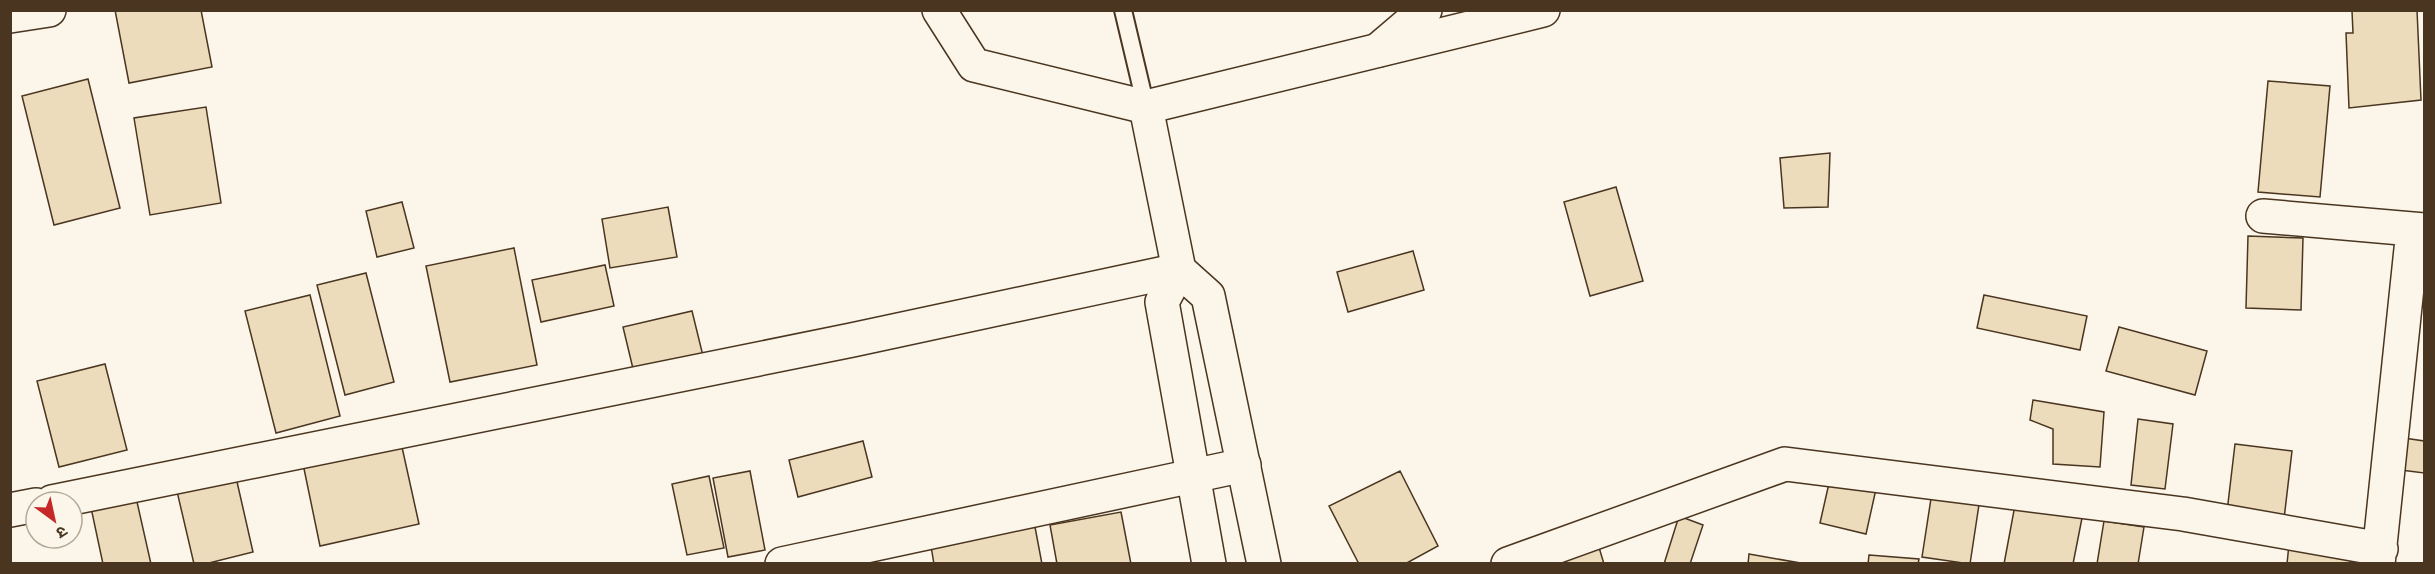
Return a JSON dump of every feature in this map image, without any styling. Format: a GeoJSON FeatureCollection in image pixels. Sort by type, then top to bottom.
{"type":"FeatureCollection","features":[{"type":"Feature","properties":{"kind":"street"},"geometry":{"type":"LineString","coordinates":[[10,15],[48,10]]}},
{"type":"Feature","properties":{"kind":"street"},"geometry":{"type":"LineString","coordinates":[[939,10],[974,65],[1146,107],[1543,10]]}},
{"type":"Feature","properties":{"kind":"street"},"geometry":{"type":"LineString","coordinates":[[1378,50],[1425,10]]}},
{"type":"Feature","properties":{"kind":"street"},"geometry":{"type":"LineString","coordinates":[[1146,107],[1179,270],[1208,296],[1264,564]]}},
{"type":"Feature","properties":{"kind":"street"},"geometry":{"type":"LineString","coordinates":[[1508,564],[1785,464],[2183,513],[2380,556],[2419,230],[2264,216]]}},
{"type":"Feature","properties":{"kind":"street"},"geometry":{"type":"LineString","coordinates":[[1179,270],[1162,302],[1209,564]]}},
{"type":"Feature","properties":{"kind":"street"},"geometry":{"type":"LineString","coordinates":[[84,496],[852,340],[1179,270]]}},
{"type":"Feature","properties":{"kind":"street"},"geometry":{"type":"LineString","coordinates":[[782,564],[1244,465]]}},
{"type":"Feature","properties":{"kind":"lane"},"geometry":{"type":"LineString","coordinates":[[1123,10],[1146,107]]}},
{"type":"Feature","properties":{"kind":"building"},"geometry":{"type":"Polygon","coordinates":[[[115,10],[201,10],[212,67],[129,83],[115,10]]]}},
{"type":"Feature","properties":{"kind":"building"},"geometry":{"type":"Polygon","coordinates":[[[2417,10],[2421,100],[2349,108],[2346,33],[2353,33],[2352,11],[2417,10]]]}},
{"type":"Feature","properties":{"kind":"building"},"geometry":{"type":"Polygon","coordinates":[[[88,79],[120,208],[54,225],[22,96],[88,79]]]}},
{"type":"Feature","properties":{"kind":"building"},"geometry":{"type":"Polygon","coordinates":[[[2268,81],[2330,86],[2320,197],[2258,192],[2268,81]]]}},
{"type":"Feature","properties":{"kind":"building"},"geometry":{"type":"Polygon","coordinates":[[[206,107],[221,203],[150,215],[134,118],[206,107]]]}},
{"type":"Feature","properties":{"kind":"building"},"geometry":{"type":"Polygon","coordinates":[[[1830,153],[1828,207],[1784,208],[1780,158],[1830,153]]]}},
{"type":"Feature","properties":{"kind":"building"},"geometry":{"type":"Polygon","coordinates":[[[1616,187],[1643,281],[1590,296],[1564,202],[1616,187]]]}},
{"type":"Feature","properties":{"kind":"building"},"geometry":{"type":"Polygon","coordinates":[[[402,202],[414,248],[377,257],[366,211],[402,202]]]}},
{"type":"Feature","properties":{"kind":"building"},"geometry":{"type":"Polygon","coordinates":[[[668,207],[677,257],[610,268],[602,219],[668,207]]]}},
{"type":"Feature","properties":{"kind":"building"},"geometry":{"type":"Polygon","coordinates":[[[2248,236],[2303,238],[2301,310],[2246,308],[2248,236]]]}},
{"type":"Feature","properties":{"kind":"building"},"geometry":{"type":"Polygon","coordinates":[[[514,248],[537,365],[450,382],[426,266],[514,248]]]}},
{"type":"Feature","properties":{"kind":"building"},"geometry":{"type":"Polygon","coordinates":[[[1413,251],[1424,290],[1348,312],[1337,272],[1413,251]]]}},
{"type":"Feature","properties":{"kind":"building"},"geometry":{"type":"Polygon","coordinates":[[[605,265],[614,306],[541,322],[532,280],[605,265]]]}},
{"type":"Feature","properties":{"kind":"building"},"geometry":{"type":"Polygon","coordinates":[[[366,273],[394,382],[345,395],[317,285],[366,273]]]}},
{"type":"Feature","properties":{"kind":"building"},"geometry":{"type":"Polygon","coordinates":[[[310,295],[340,416],[276,433],[245,311],[310,295]]]}},
{"type":"Feature","properties":{"kind":"building"},"geometry":{"type":"Polygon","coordinates":[[[1984,295],[2087,316],[2080,350],[1977,328],[1984,295]]]}},
{"type":"Feature","properties":{"kind":"building"},"geometry":{"type":"Polygon","coordinates":[[[692,311],[704,360],[635,377],[623,327],[692,311]]]}},
{"type":"Feature","properties":{"kind":"building"},"geometry":{"type":"Polygon","coordinates":[[[2119,327],[2207,351],[2195,395],[2106,371],[2119,327]]]}},
{"type":"Feature","properties":{"kind":"building"},"geometry":{"type":"Polygon","coordinates":[[[105,364],[127,450],[59,467],[37,381],[105,364]]]}},
{"type":"Feature","properties":{"kind":"building"},"geometry":{"type":"Polygon","coordinates":[[[2033,400],[2104,412],[2100,467],[2053,464],[2053,429],[2030,420],[2033,400]]]}},
{"type":"Feature","properties":{"kind":"building"},"geometry":{"type":"Polygon","coordinates":[[[2138,419],[2173,424],[2165,489],[2131,485],[2138,419]]]}},
{"type":"Feature","properties":{"kind":"building"},"geometry":{"type":"Polygon","coordinates":[[[2397,437],[2424,441],[2424,473],[2393,469],[2397,437]]]}},
{"type":"Feature","properties":{"kind":"building"},"geometry":{"type":"Polygon","coordinates":[[[400,438],[419,524],[320,546],[302,459],[400,438]]]}},
{"type":"Feature","properties":{"kind":"building"},"geometry":{"type":"Polygon","coordinates":[[[863,441],[872,477],[798,497],[789,460],[863,441]]]}},
{"type":"Feature","properties":{"kind":"building"},"geometry":{"type":"Polygon","coordinates":[[[2235,444],[2292,451],[2284,519],[2227,512],[2235,444]]]}},
{"type":"Feature","properties":{"kind":"building"},"geometry":{"type":"Polygon","coordinates":[[[1832,470],[1878,480],[1866,534],[1820,523],[1832,470]]]}},
{"type":"Feature","properties":{"kind":"building"},"geometry":{"type":"Polygon","coordinates":[[[750,471],[765,550],[728,557],[713,478],[750,471]]]}},
{"type":"Feature","properties":{"kind":"building"},"geometry":{"type":"Polygon","coordinates":[[[1400,471],[1438,546],[1405,564],[1359,564],[1329,506],[1400,471]]]}},
{"type":"Feature","properties":{"kind":"building"},"geometry":{"type":"Polygon","coordinates":[[[235,473],[253,552],[205,564],[194,564],[176,487],[235,473]]]}},
{"type":"Feature","properties":{"kind":"building"},"geometry":{"type":"Polygon","coordinates":[[[709,476],[724,548],[687,555],[672,484],[709,476]]]}},
{"type":"Feature","properties":{"kind":"building"},"geometry":{"type":"Polygon","coordinates":[[[1932,492],[1980,498],[1970,564],[1922,557],[1932,492]]]}},
{"type":"Feature","properties":{"kind":"building"},"geometry":{"type":"Polygon","coordinates":[[[135,493],[151,564],[103,564],[90,503],[135,493]]]}},
{"type":"Feature","properties":{"kind":"building"},"geometry":{"type":"Polygon","coordinates":[[[2015,505],[2082,518],[2073,564],[2004,564],[2015,505]]]}},
{"type":"Feature","properties":{"kind":"building"},"geometry":{"type":"Polygon","coordinates":[[[1121,512],[1131,564],[1057,564],[1050,525],[1121,512]]]}},
{"type":"Feature","properties":{"kind":"building"},"geometry":{"type":"Polygon","coordinates":[[[1679,516],[1703,525],[1690,564],[1664,564],[1679,516]]]}},
{"type":"Feature","properties":{"kind":"building"},"geometry":{"type":"Polygon","coordinates":[[[2104,521],[2144,527],[2138,564],[2097,564],[2104,521]]]}},
{"type":"Feature","properties":{"kind":"building"},"geometry":{"type":"Polygon","coordinates":[[[1035,527],[1042,564],[934,564],[931,546],[1035,527]]]}},
{"type":"Feature","properties":{"kind":"building"},"geometry":{"type":"Polygon","coordinates":[[[1598,544],[1604,564],[1530,564],[1598,544]]]}},
{"type":"Feature","properties":{"kind":"building"},"geometry":{"type":"Polygon","coordinates":[[[2289,544],[2351,551],[2350,564],[2287,564],[2289,544]]]}},
{"type":"Feature","properties":{"kind":"building"},"geometry":{"type":"Polygon","coordinates":[[[1749,554],[1800,563],[1800,564],[1748,564],[1749,554]]]}},
{"type":"Feature","properties":{"kind":"building"},"geometry":{"type":"Polygon","coordinates":[[[1869,555],[1919,559],[1918,564],[1868,564],[1869,555]]]}}]}
